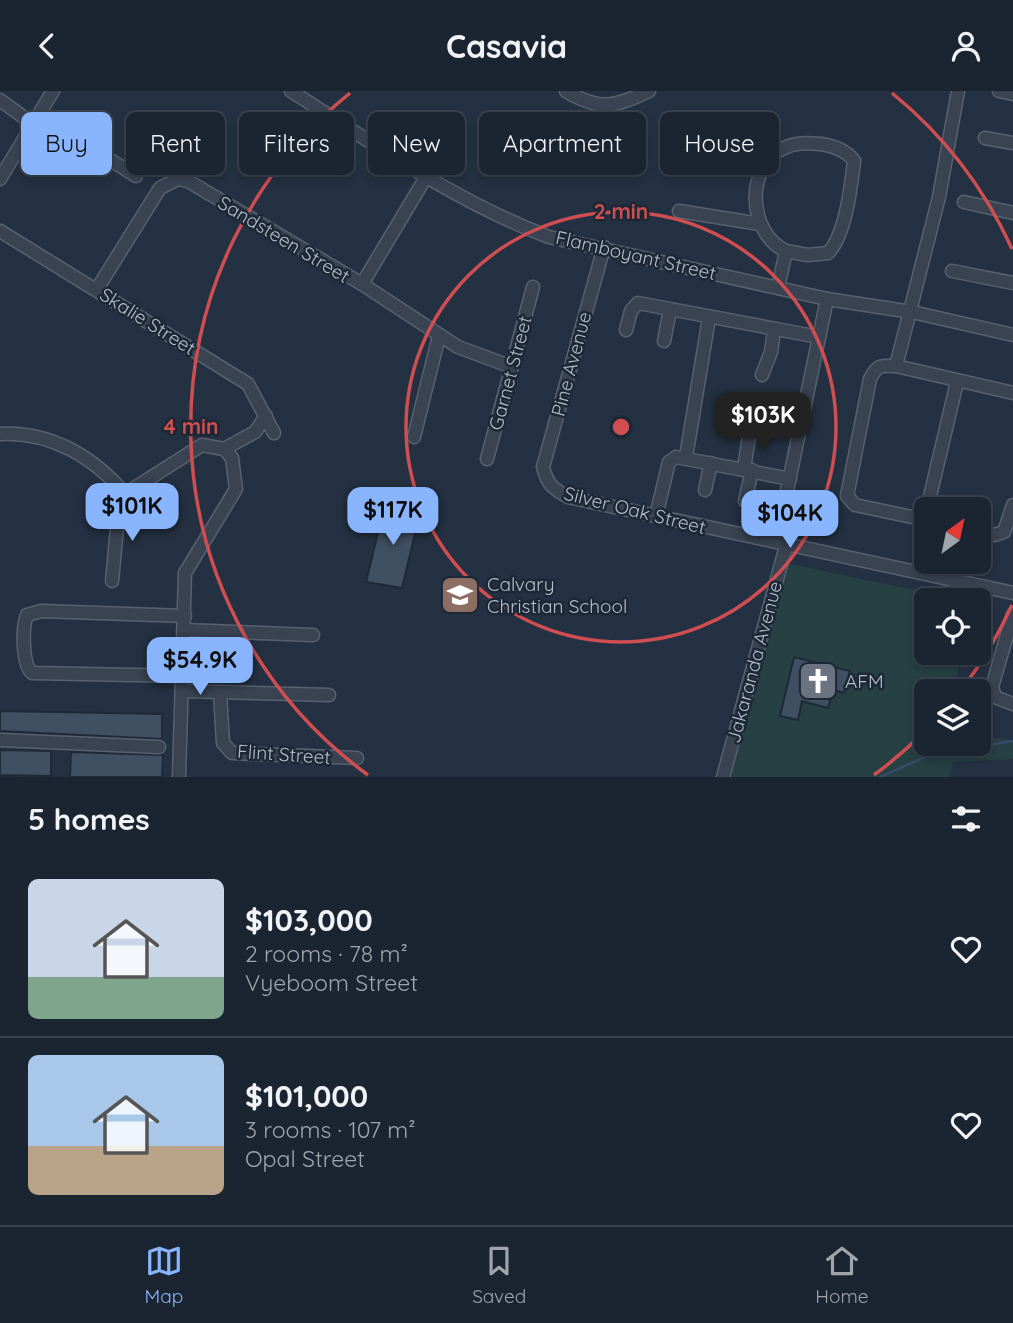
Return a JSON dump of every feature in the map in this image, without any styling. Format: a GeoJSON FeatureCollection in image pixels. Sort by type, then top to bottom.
{"type":"FeatureCollection","features":[{"type":"Feature","properties":{"kind":"street"},"geometry":{"type":"LineString","coordinates":[[40,112],[52,91]]}},
{"type":"Feature","properties":{"kind":"street","name":"Flamboyant Street"},"geometry":{"type":"LineString","coordinates":[[291,91],[426,177],[518,225],[549,236],[827,299],[912,312],[1013,335]]}},
{"type":"Feature","properties":{"kind":"street"},"geometry":{"type":"LineString","coordinates":[[566,91],[591,104],[605,106],[624,103],[649,91]]}},
{"type":"Feature","properties":{"kind":"street"},"geometry":{"type":"LineString","coordinates":[[896,366],[912,312],[939,197],[958,91]]}},
{"type":"Feature","properties":{"kind":"street"},"geometry":{"type":"LineString","coordinates":[[999,91],[1013,94]]}},
{"type":"Feature","properties":{"kind":"street"},"geometry":{"type":"LineString","coordinates":[[0,100],[23,112]]}},
{"type":"Feature","properties":{"kind":"street"},"geometry":{"type":"LineString","coordinates":[[985,138],[1013,143]]}},
{"type":"Feature","properties":{"kind":"street"},"geometry":{"type":"LineString","coordinates":[[802,143],[826,145],[850,155],[854,161],[850,193],[832,248],[818,254],[786,251],[769,239],[755,211],[757,192],[768,160],[783,148],[802,143]]}},
{"type":"Feature","properties":{"kind":"street"},"geometry":{"type":"LineString","coordinates":[[0,179],[21,144]]}},
{"type":"Feature","properties":{"kind":"street"},"geometry":{"type":"LineString","coordinates":[[112,162],[136,176]]}},
{"type":"Feature","properties":{"kind":"street"},"geometry":{"type":"LineString","coordinates":[[362,284],[426,177]]}},
{"type":"Feature","properties":{"kind":"street","name":"Sandsteen Street"},"geometry":{"type":"LineString","coordinates":[[97,289],[160,188],[178,179],[188,181],[362,284],[439,336],[474,354],[512,367]]}},
{"type":"Feature","properties":{"kind":"street"},"geometry":{"type":"LineString","coordinates":[[964,202],[1013,213]]}},
{"type":"Feature","properties":{"kind":"street"},"geometry":{"type":"LineString","coordinates":[[679,211],[760,225]]}},
{"type":"Feature","properties":{"kind":"street","name":"Skalie Street"},"geometry":{"type":"LineString","coordinates":[[0,230],[248,384],[274,433]]}},
{"type":"Feature","properties":{"kind":"street","name":"Pine Avenue"},"geometry":{"type":"LineString","coordinates":[[547,482],[543,467],[604,247]]}},
{"type":"Feature","properties":{"kind":"street"},"geometry":{"type":"LineString","coordinates":[[778,288],[786,251]]}},
{"type":"Feature","properties":{"kind":"street"},"geometry":{"type":"LineString","coordinates":[[952,271],[1013,283]]}},
{"type":"Feature","properties":{"kind":"street","name":"Garnet Street"},"geometry":{"type":"LineString","coordinates":[[487,459],[533,287]]}},
{"type":"Feature","properties":{"kind":"street"},"geometry":{"type":"LineString","coordinates":[[784,505],[827,299]]}},
{"type":"Feature","properties":{"kind":"street"},"geometry":{"type":"LineString","coordinates":[[626,330],[631,311],[638,303],[774,331],[818,337]]}},
{"type":"Feature","properties":{"kind":"street"},"geometry":{"type":"LineString","coordinates":[[664,341],[670,310]]}},
{"type":"Feature","properties":{"kind":"street"},"geometry":{"type":"LineString","coordinates":[[686,457],[709,318]]}},
{"type":"Feature","properties":{"kind":"street"},"geometry":{"type":"LineString","coordinates":[[762,375],[771,352],[774,331]]}},
{"type":"Feature","properties":{"kind":"street"},"geometry":{"type":"LineString","coordinates":[[414,437],[439,336]]}},
{"type":"Feature","properties":{"kind":"street"},"geometry":{"type":"LineString","coordinates":[[914,514],[855,505],[847,496],[870,379],[875,369],[881,365],[896,366],[1013,393]]}},
{"type":"Feature","properties":{"kind":"street"},"geometry":{"type":"LineString","coordinates":[[930,497],[957,382]]}},
{"type":"Feature","properties":{"kind":"street"},"geometry":{"type":"LineString","coordinates":[[224,449],[255,432],[266,416]]}},
{"type":"Feature","properties":{"kind":"street"},"geometry":{"type":"LineString","coordinates":[[745,501],[750,430]]}},
{"type":"Feature","properties":{"kind":"street"},"geometry":{"type":"LineString","coordinates":[[0,434],[29,436],[62,444],[101,468],[125,494]]}},
{"type":"Feature","properties":{"kind":"street"},"geometry":{"type":"LineString","coordinates":[[113,581],[119,507],[125,494],[202,445],[224,449],[232,458],[236,489],[189,563],[184,583],[184,691],[179,777]]}},
{"type":"Feature","properties":{"kind":"street"},"geometry":{"type":"LineString","coordinates":[[656,516],[669,462],[676,457],[790,479]]}},
{"type":"Feature","properties":{"kind":"street"},"geometry":{"type":"LineString","coordinates":[[705,490],[711,463]]}},
{"type":"Feature","properties":{"kind":"street","name":"Silver Oak Street"},"geometry":{"type":"LineString","coordinates":[[547,482],[568,497],[1013,593]]}},
{"type":"Feature","properties":{"kind":"street"},"geometry":{"type":"LineString","coordinates":[[991,534],[1004,532],[1013,505]]}},
{"type":"Feature","properties":{"kind":"street"},"geometry":{"type":"LineString","coordinates":[[766,541],[773,553],[778,573]]}},
{"type":"Feature","properties":{"kind":"street","name":"Jakaranda Avenue"},"geometry":{"type":"LineString","coordinates":[[723,777],[786,546]]}},
{"type":"Feature","properties":{"kind":"street"},"geometry":{"type":"LineString","coordinates":[[184,676],[32,673],[26,665],[24,623],[27,615],[41,611],[185,616]]}},
{"type":"Feature","properties":{"kind":"street"},"geometry":{"type":"LineString","coordinates":[[1012,617],[992,687],[995,697],[1013,704]]}},
{"type":"Feature","properties":{"kind":"street"},"geometry":{"type":"LineString","coordinates":[[185,630],[313,635]]}},
{"type":"Feature","properties":{"kind":"street"},"geometry":{"type":"LineString","coordinates":[[184,691],[329,695]]}},
{"type":"Feature","properties":{"kind":"street","name":"Flint Street"},"geometry":{"type":"LineString","coordinates":[[220,693],[223,743],[232,753],[357,758]]}},
{"type":"Feature","properties":{"kind":"street"},"geometry":{"type":"LineString","coordinates":[[0,740],[159,747]]}},
{"type":"Feature","properties":{"kind":"green space"},"geometry":{"type":"Polygon","coordinates":[[[785,563],[914,590],[914,665],[959,665],[956,679],[914,679],[914,756],[991,756],[991,737],[1013,740],[1013,759],[953,762],[950,777],[731,777],[785,563]]]}},
{"type":"Feature","properties":{"kind":"building"},"geometry":{"type":"Polygon","coordinates":[[[385,504],[420,513],[402,588],[366,582],[385,504]]]}},
{"type":"Feature","properties":{"kind":"building","name":"AFM"},"geometry":{"type":"Polygon","coordinates":[[[794,657],[850,671],[844,693],[833,690],[828,708],[802,701],[798,720],[780,716],[794,657]]]}},
{"type":"Feature","properties":{"kind":"building"},"geometry":{"type":"Polygon","coordinates":[[[0,711],[162,714],[162,739],[0,731],[0,711]]]}},
{"type":"Feature","properties":{"kind":"building"},"geometry":{"type":"Polygon","coordinates":[[[0,750],[51,751],[51,776],[0,775],[0,750]]]}},
{"type":"Feature","properties":{"kind":"building"},"geometry":{"type":"Polygon","coordinates":[[[71,752],[163,755],[162,777],[70,777],[71,752]]]}},
{"type":"Feature","properties":{"kind":"waterway"},"geometry":{"type":"LineString","coordinates":[[880,777],[932,754],[1013,741]]}},
{"type":"Feature","properties":{"kind":"place","name":"Calvary Christian School"},"geometry":{"type":"Point","coordinates":[460,595]}},
{"type":"Feature","properties":{"kind":"place","name":"AFM"},"geometry":{"type":"Point","coordinates":[818,681]}}]}
